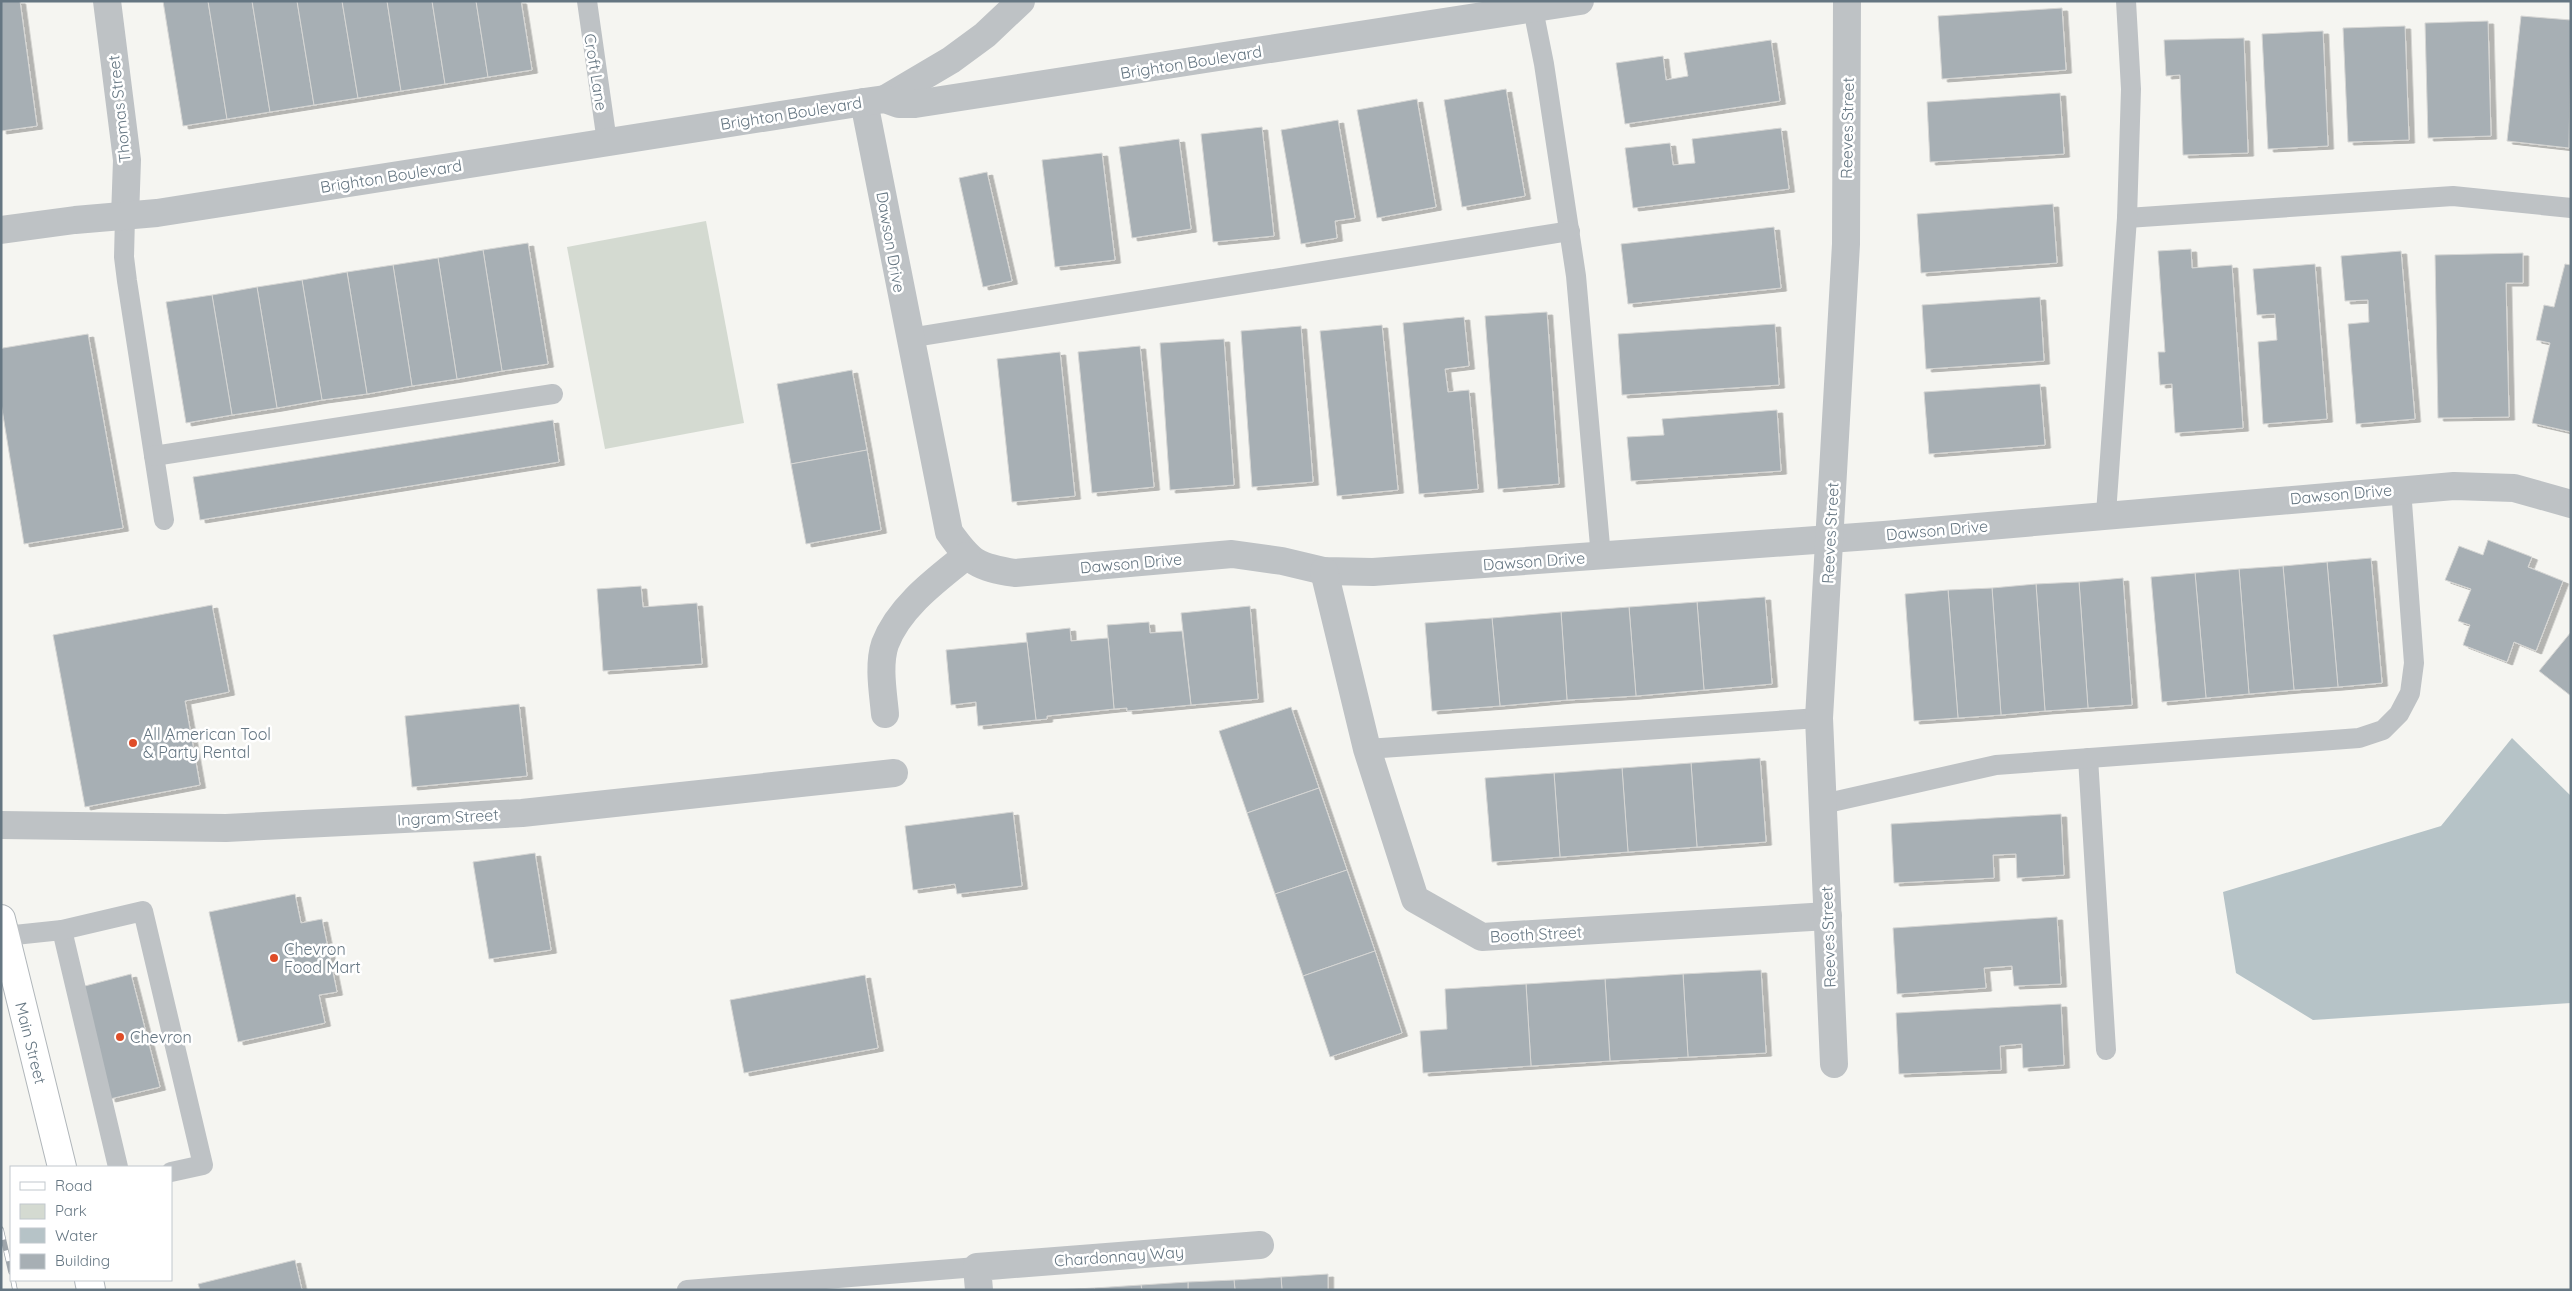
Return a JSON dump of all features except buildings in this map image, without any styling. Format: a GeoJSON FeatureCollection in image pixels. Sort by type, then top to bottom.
{"type":"FeatureCollection","features":[{"type":"Feature","properties":{"kind":"main road","name":"Main Street"},"geometry":{"type":"LineString","coordinates":[[3,927],[62,1166]]}},
{"type":"Feature","properties":{"kind":"street","name":"Thomas Street"},"geometry":{"type":"LineString","coordinates":[[107,1],[127,160],[125,217]]}},
{"type":"Feature","properties":{"kind":"street"},"geometry":{"type":"LineString","coordinates":[[875,101],[951,60],[985,35],[1021,1]]}},
{"type":"Feature","properties":{"kind":"street","name":"Brighton Boulevard"},"geometry":{"type":"LineString","coordinates":[[1,230],[75,220],[125,217],[875,101],[915,104],[1580,1]]}},
{"type":"Feature","properties":{"kind":"street","name":"Reeves Street"},"geometry":{"type":"LineString","coordinates":[[1834,1064],[1819,718],[1846,244],[1847,1]]}},
{"type":"Feature","properties":{"kind":"street","name":"Dawson Drive"},"geometry":{"type":"LineString","coordinates":[[875,101],[909,338],[949,532],[966,556],[986,568],[1015,573],[1232,554],[1282,561],[1324,571],[1373,572],[1830,537],[1884,535],[2106,514],[2454,486],[2514,488],[2571,504]]}},
{"type":"Feature","properties":{"kind":"street"},"geometry":{"type":"LineString","coordinates":[[886,714],[882,679],[885,645],[888,638],[896,624],[926,588],[966,556]]}},
{"type":"Feature","properties":{"kind":"street","name":"Booth Street"},"geometry":{"type":"LineString","coordinates":[[1324,571],[1367,749],[1415,899],[1482,937],[1828,916]]}},
{"type":"Feature","properties":{"kind":"street","name":"Ingram Street"},"geometry":{"type":"LineString","coordinates":[[1,825],[226,828],[522,813],[894,773]]}},
{"type":"Feature","properties":{"kind":"street","name":"Chardonnay Way"},"geometry":{"type":"LineString","coordinates":[[978,1279],[1260,1245]]}},
{"type":"Feature","properties":{"kind":"lane","name":"Croft Lane"},"geometry":{"type":"LineString","coordinates":[[587,1],[607,142]]}},
{"type":"Feature","properties":{"kind":"lane"},"geometry":{"type":"LineString","coordinates":[[2106,514],[2126,218],[2131,89],[2126,1]]}},
{"type":"Feature","properties":{"kind":"lane"},"geometry":{"type":"LineString","coordinates":[[1533,9],[1576,276],[1601,556]]}},
{"type":"Feature","properties":{"kind":"lane"},"geometry":{"type":"LineString","coordinates":[[2126,218],[2453,196],[2571,208]]}},
{"type":"Feature","properties":{"kind":"lane"},"geometry":{"type":"LineString","coordinates":[[125,217],[126,273],[164,520]]}},
{"type":"Feature","properties":{"kind":"lane"},"geometry":{"type":"LineString","coordinates":[[909,338],[1570,231]]}},
{"type":"Feature","properties":{"kind":"lane"},"geometry":{"type":"LineString","coordinates":[[154,456],[553,394]]}},
{"type":"Feature","properties":{"kind":"lane"},"geometry":{"type":"LineString","coordinates":[[1823,804],[1996,765],[2358,738],[2382,730],[2399,714],[2410,693],[2414,663],[2401,489]]}},
{"type":"Feature","properties":{"kind":"lane"},"geometry":{"type":"LineString","coordinates":[[1367,749],[1819,718]]}},
{"type":"Feature","properties":{"kind":"lane"},"geometry":{"type":"LineString","coordinates":[[2088,758],[2106,1050]]}},
{"type":"Feature","properties":{"kind":"lane"},"geometry":{"type":"LineString","coordinates":[[3,927],[62,930],[143,911],[203,1165],[172,1172]]}},
{"type":"Feature","properties":{"kind":"lane"},"geometry":{"type":"LineString","coordinates":[[62,930],[118,1166]]}},
{"type":"Feature","properties":{"kind":"lane"},"geometry":{"type":"LineString","coordinates":[[687,1290],[978,1279]]}},
{"type":"Feature","properties":{"kind":"green space"},"geometry":{"type":"Polygon","coordinates":[[[706,221],[744,423],[605,449],[567,247],[706,221]]]}},
{"type":"Feature","properties":{"kind":"water"},"geometry":{"type":"Polygon","coordinates":[[[2512,738],[2571,796],[2571,1003],[2313,1020],[2236,973],[2223,892],[2441,826],[2512,738]]]}},
{"type":"Feature","properties":{"kind":"railway"},"geometry":{"type":"LineString","coordinates":[[1,1229],[10,1268]]}},
{"type":"Feature","properties":{"kind":"railway"},"geometry":{"type":"LineString","coordinates":[[13,1281],[15,1290]]}},
{"type":"Feature","properties":{"kind":"place","name":"All American Tool & Party Rental"},"geometry":{"type":"Point","coordinates":[133,743]}},
{"type":"Feature","properties":{"kind":"place","name":"Chevron Food Mart"},"geometry":{"type":"Point","coordinates":[274,958]}},
{"type":"Feature","properties":{"kind":"place","name":"Chevron"},"geometry":{"type":"Point","coordinates":[120,1037]}}]}
